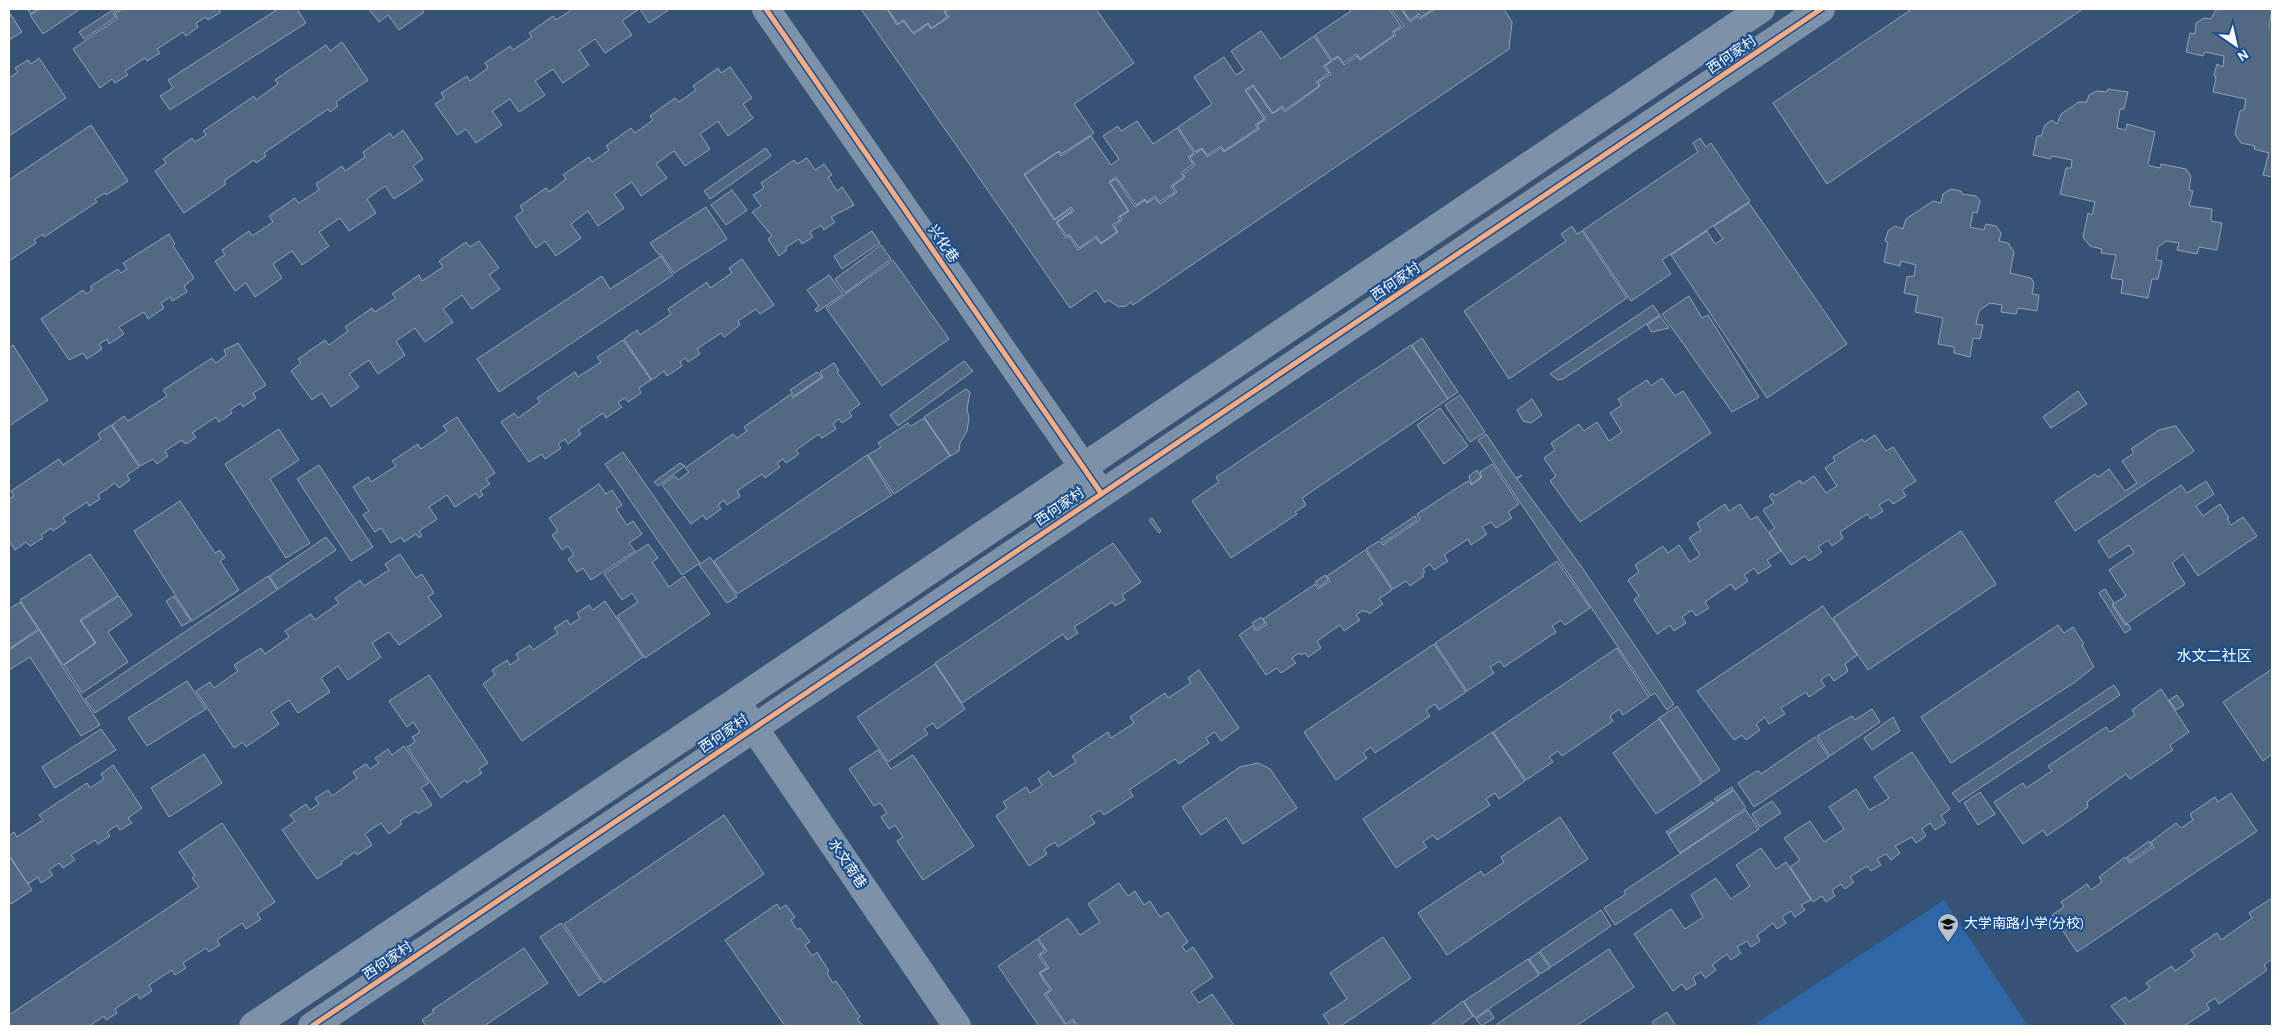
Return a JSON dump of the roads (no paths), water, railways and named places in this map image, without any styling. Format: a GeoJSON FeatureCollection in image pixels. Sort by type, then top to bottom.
{"type":"FeatureCollection","features":[{"type":"Feature","properties":{"kind":"street","name":"兴化巷"},"geometry":{"type":"LineString","coordinates":[[766,9],[1101,493]]}},
{"type":"Feature","properties":{"kind":"street","name":"西何家村"},"geometry":{"type":"LineString","coordinates":[[253,1026],[1761,9]]}},
{"type":"Feature","properties":{"kind":"street","name":"西何家村"},"geometry":{"type":"LineString","coordinates":[[312,1026],[1821,9]]}},
{"type":"Feature","properties":{"kind":"street","name":"水文南巷"},"geometry":{"type":"LineString","coordinates":[[736,701],[957,1026]]}},
{"type":"Feature","properties":{"kind":"place","name":"大学南路小学(分校)"},"geometry":{"type":"Point","coordinates":[1948,943]}},
{"type":"Feature","properties":{"kind":"district","name":"水文二社区"},"geometry":{"type":"Point","coordinates":[2214,656]}}]}
